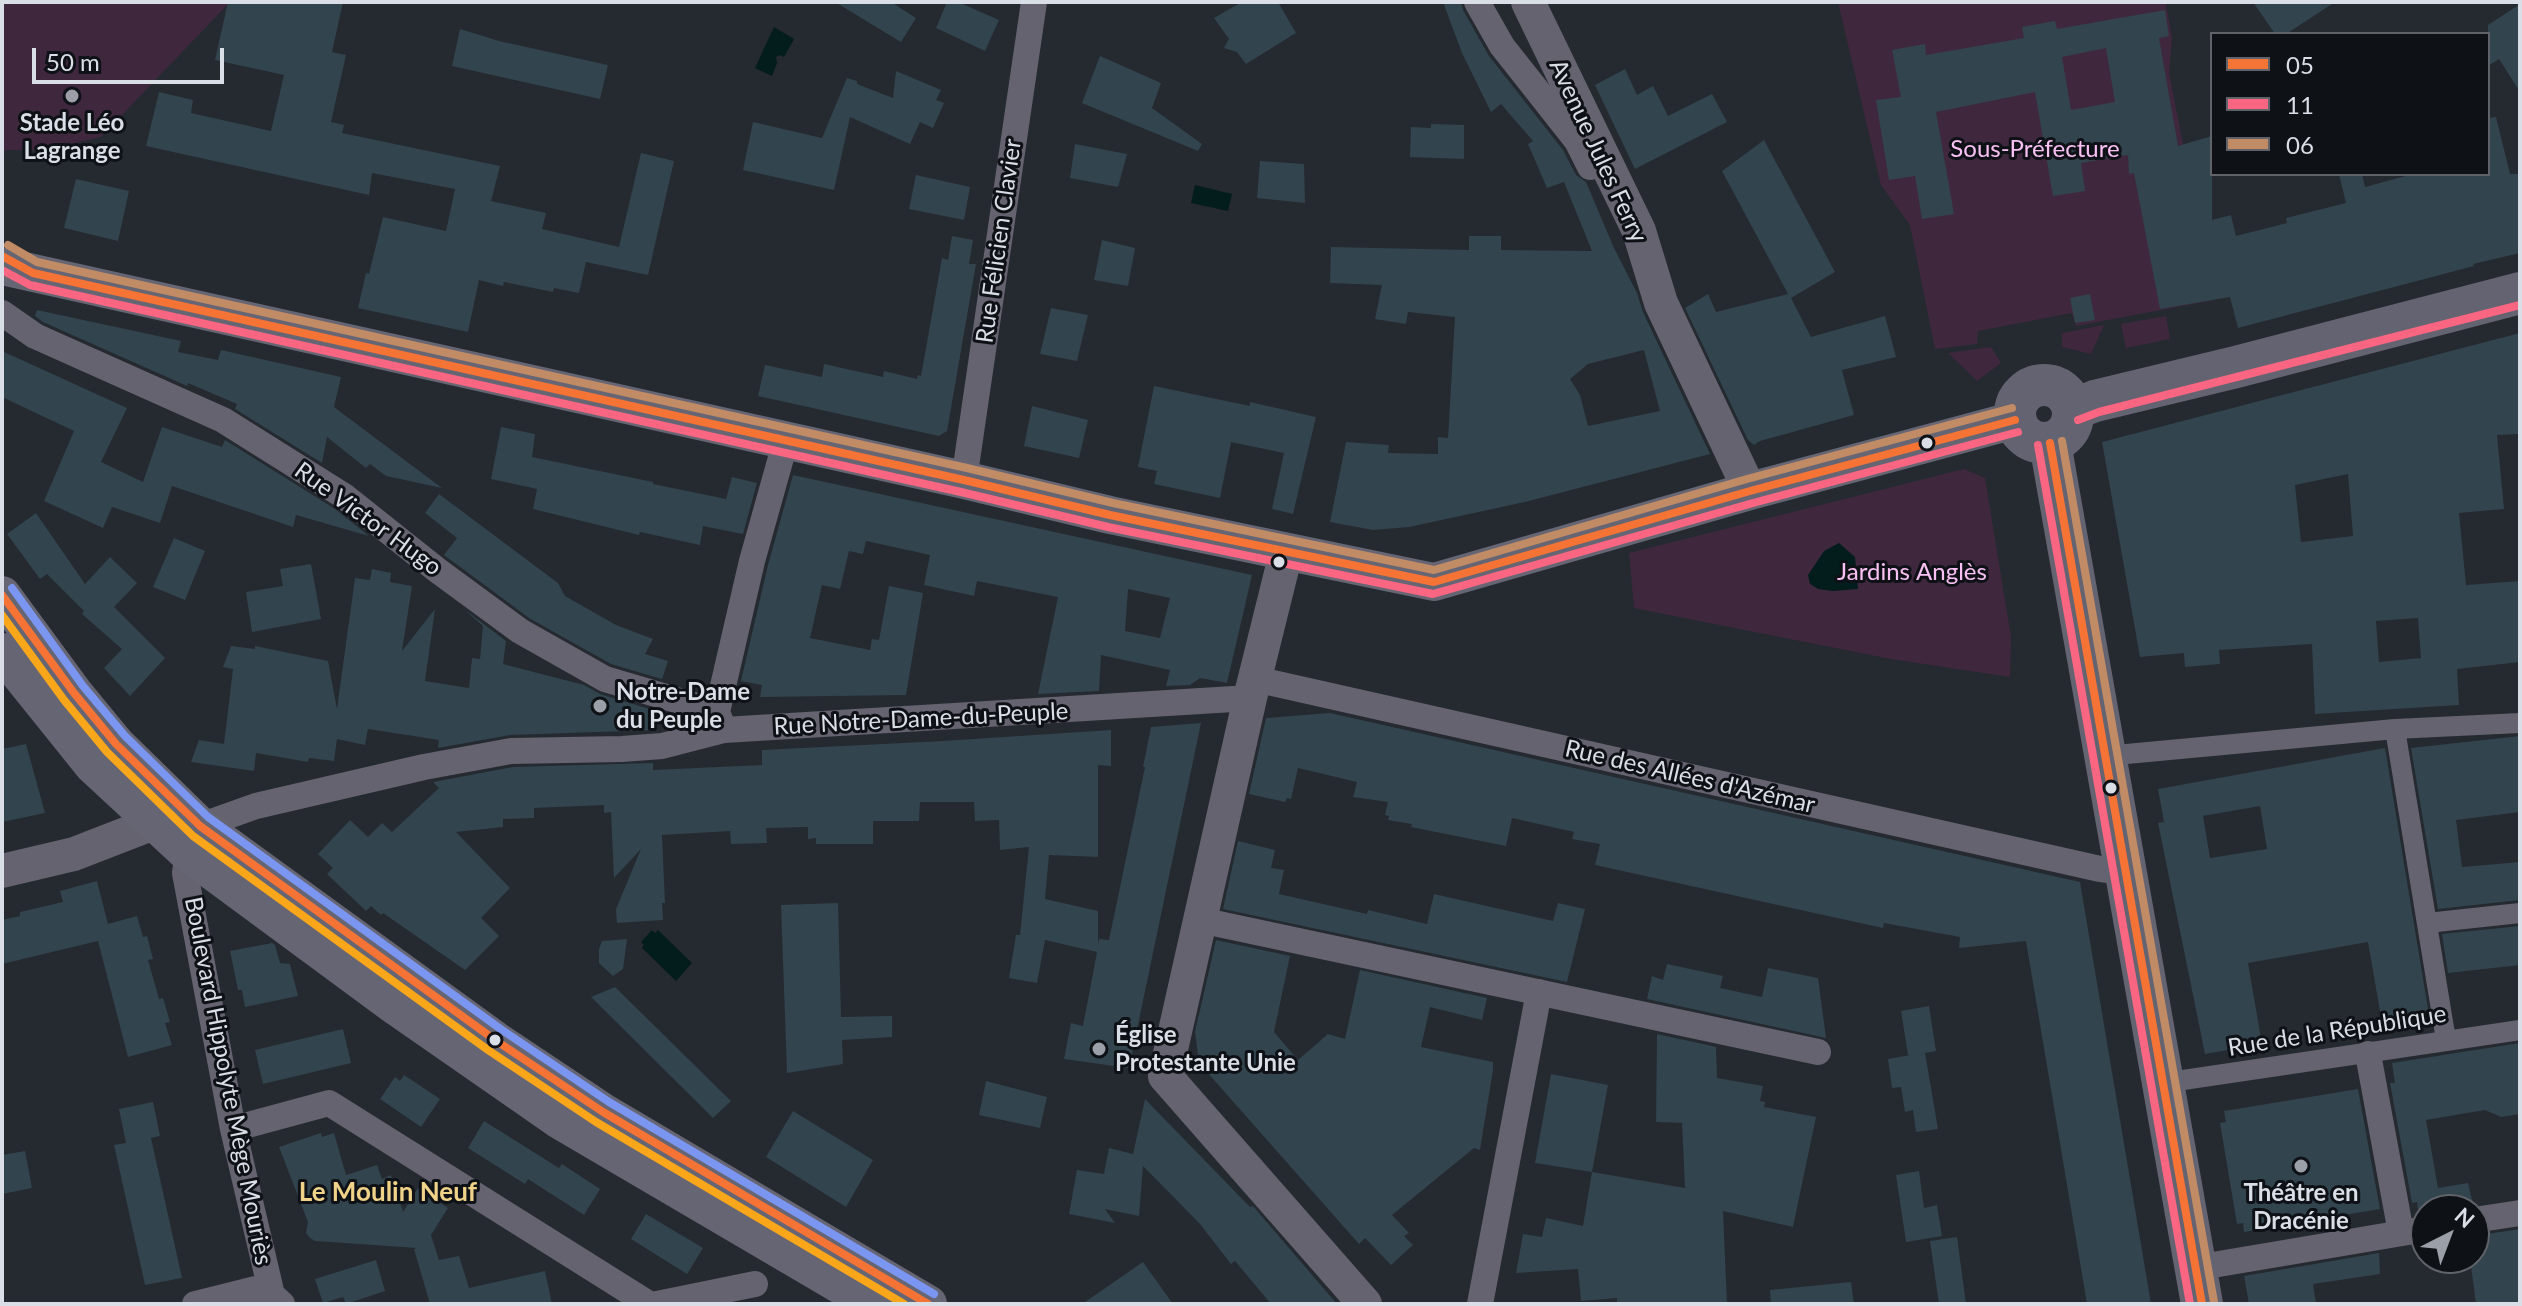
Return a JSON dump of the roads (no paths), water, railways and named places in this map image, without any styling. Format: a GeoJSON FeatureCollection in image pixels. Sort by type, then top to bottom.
{"type":"FeatureCollection","features":[{"type":"Feature","properties":{"kind":"main road"},"geometry":{"type":"LineString","coordinates":[[11,265],[1110,515],[1434,582],[1750,491],[2015,420]]}},
{"type":"Feature","properties":{"kind":"main road"},"geometry":{"type":"LineString","coordinates":[[2074,409],[2095,401],[2520,293]]}},
{"type":"Feature","properties":{"kind":"main road"},"geometry":{"type":"LineString","coordinates":[[2038,385],[2061,389],[2074,409],[2071,427],[2058,440],[2050,443],[2028,439],[2015,420],[2019,397],[2027,389],[2038,385]]}},
{"type":"Feature","properties":{"kind":"main road"},"geometry":{"type":"LineString","coordinates":[[2050,443],[2198,1286]]}},
{"type":"Feature","properties":{"kind":"main road"},"geometry":{"type":"LineString","coordinates":[[2,595],[74,693],[194,840],[394,1005],[558,1119],[873,1304]]}},
{"type":"Feature","properties":{"kind":"main road"},"geometry":{"type":"LineString","coordinates":[[2,652],[93,765],[154,823],[194,840],[603,1112],[928,1304]]}},
{"type":"Feature","properties":{"kind":"street","name":"Rue Félicien Clavier"},"geometry":{"type":"LineString","coordinates":[[964,480],[1034,2]]}},
{"type":"Feature","properties":{"kind":"street"},"geometry":{"type":"LineString","coordinates":[[1477,2],[1502,46],[1577,141],[1633,256],[1659,296]]}},
{"type":"Feature","properties":{"kind":"street","name":"Avenue Jules Ferry"},"geometry":{"type":"LineString","coordinates":[[1528,2],[1639,231],[1659,296],[1750,491]]}},
{"type":"Feature","properties":{"kind":"street","name":"Rue Victor Hugo"},"geometry":{"type":"LineString","coordinates":[[2,313],[35,336],[223,420],[344,496],[520,631],[605,679],[720,721]]}},
{"type":"Feature","properties":{"kind":"street"},"geometry":{"type":"LineString","coordinates":[[720,721],[752,561],[786,440]]}},
{"type":"Feature","properties":{"kind":"street"},"geometry":{"type":"LineString","coordinates":[[1286,553],[1252,688],[1165,1076],[1365,1304]]}},
{"type":"Feature","properties":{"kind":"street","name":"Rue Notre-Dame-du-Peuple"},"geometry":{"type":"LineString","coordinates":[[194,840],[248,808],[424,767],[511,751],[662,746],[720,721],[1252,688]]}},
{"type":"Feature","properties":{"kind":"street","name":"Rue des Allées d'Azémar"},"geometry":{"type":"LineString","coordinates":[[1252,688],[2126,873]]}},
{"type":"Feature","properties":{"kind":"street"},"geometry":{"type":"LineString","coordinates":[[2105,756],[2395,729],[2520,723]]}},
{"type":"Feature","properties":{"kind":"street"},"geometry":{"type":"LineString","coordinates":[[2395,729],[2446,1040]]}},
{"type":"Feature","properties":{"kind":"street"},"geometry":{"type":"LineString","coordinates":[[2,871],[74,854],[154,823]]}},
{"type":"Feature","properties":{"kind":"street","name":"Boulevard Hippolyte Mège Mouriès"},"geometry":{"type":"LineString","coordinates":[[194,840],[185,873],[233,1129],[277,1300]]}},
{"type":"Feature","properties":{"kind":"street"},"geometry":{"type":"LineString","coordinates":[[2427,923],[2520,913]]}},
{"type":"Feature","properties":{"kind":"street"},"geometry":{"type":"LineString","coordinates":[[1200,920],[1818,1052]]}},
{"type":"Feature","properties":{"kind":"street"},"geometry":{"type":"LineString","coordinates":[[1480,1304],[1539,992]]}},
{"type":"Feature","properties":{"kind":"street","name":"Rue de la République"},"geometry":{"type":"LineString","coordinates":[[2163,1083],[2520,1030]]}},
{"type":"Feature","properties":{"kind":"street"},"geometry":{"type":"LineString","coordinates":[[2368,1054],[2410,1216]]}},
{"type":"Feature","properties":{"kind":"street"},"geometry":{"type":"LineString","coordinates":[[233,1129],[329,1103],[649,1304]]}},
{"type":"Feature","properties":{"kind":"street"},"geometry":{"type":"LineString","coordinates":[[2490,1218],[2520,1213]]}},
{"type":"Feature","properties":{"kind":"street"},"geometry":{"type":"LineString","coordinates":[[2198,1286],[2410,1232]]}},
{"type":"Feature","properties":{"kind":"street"},"geometry":{"type":"LineString","coordinates":[[657,1304],[755,1284]]}},
{"type":"Feature","properties":{"kind":"street"},"geometry":{"type":"LineString","coordinates":[[195,1304],[255,1289],[277,1300]]}},
{"type":"Feature","properties":{"kind":"place","name":"Stade Léo Lagrange"},"geometry":{"type":"Point","coordinates":[72,96]}},
{"type":"Feature","properties":{"kind":"place","name":"Notre-Dame du Peuple"},"geometry":{"type":"Point","coordinates":[600,706]}},
{"type":"Feature","properties":{"kind":"place","name":"Église Protestante Unie"},"geometry":{"type":"Point","coordinates":[1099,1049]}},
{"type":"Feature","properties":{"kind":"place","name":"Théâtre en Dracénie"},"geometry":{"type":"Point","coordinates":[2301,1166]}},
{"type":"Feature","properties":{"kind":"district","name":"Le Moulin Neuf"},"geometry":{"type":"Point","coordinates":[388,1193]}},
{"type":"Feature","properties":{"kind":"park label","name":"Sous-Préfecture"},"geometry":{"type":"Point","coordinates":[2035,149]}},
{"type":"Feature","properties":{"kind":"park label","name":"Jardins Anglès"},"geometry":{"type":"Point","coordinates":[1912,572]}}]}
